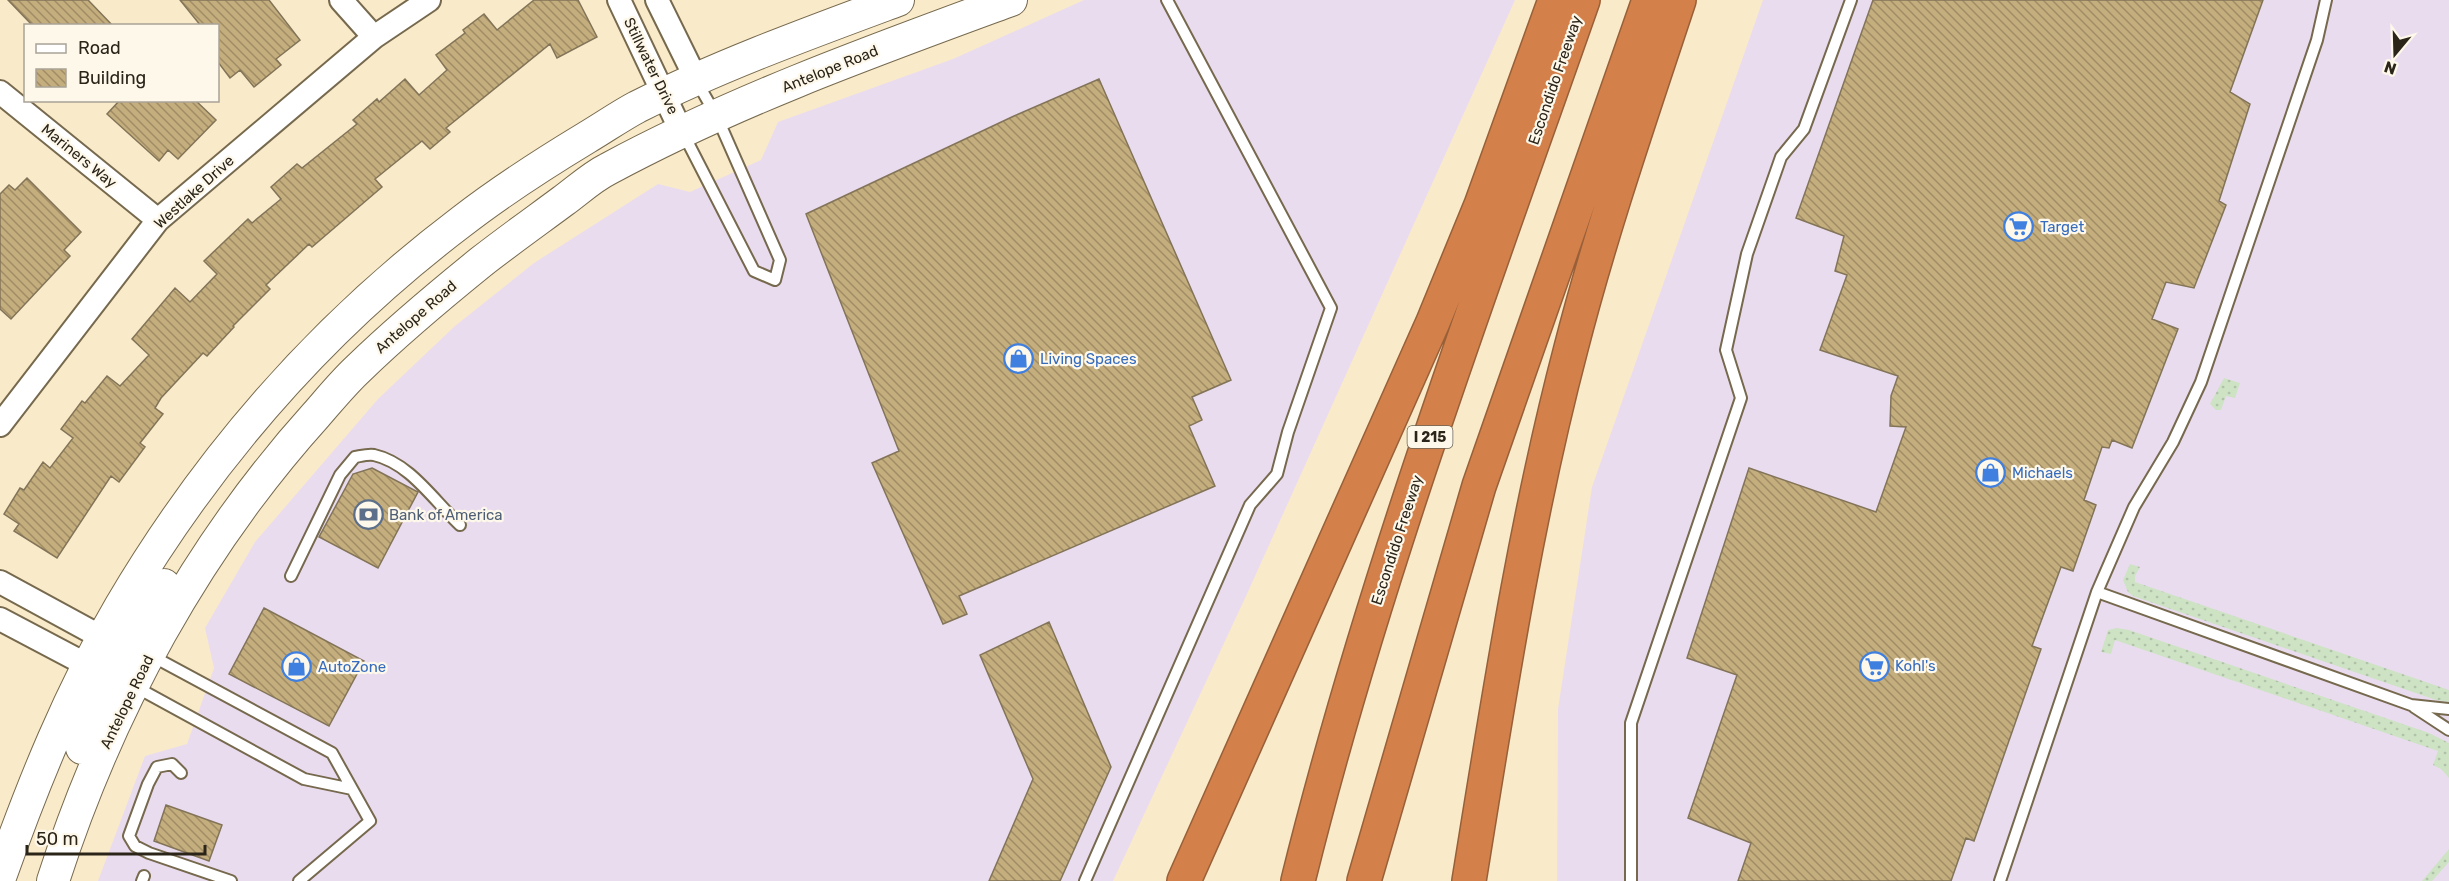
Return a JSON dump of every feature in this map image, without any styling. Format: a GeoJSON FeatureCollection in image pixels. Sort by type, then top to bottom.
{"type":"FeatureCollection","features":[{"type":"Feature","properties":{"kind":"highway"},"geometry":{"type":"LineString","coordinates":[[1184,881],[1437,311],[1481,205],[1555,0]]}},
{"type":"Feature","properties":{"kind":"highway","name":"Escondido Freeway"},"geometry":{"type":"LineString","coordinates":[[1298,881],[1349,693],[1424,454],[1583,0]]}},
{"type":"Feature","properties":{"kind":"highway"},"geometry":{"type":"LineString","coordinates":[[1364,881],[1479,486],[1649,0]]}},
{"type":"Feature","properties":{"kind":"highway"},"geometry":{"type":"LineString","coordinates":[[1469,881],[1509,637],[1534,507],[1570,349],[1609,211],[1679,0]]}},
{"type":"Feature","properties":{"kind":"main road"},"geometry":{"type":"LineString","coordinates":[[0,877],[45,758],[120,608],[177,518],[236,439],[293,372],[362,305],[423,251],[508,186],[635,108],[664,94],[748,56],[898,0]]}},
{"type":"Feature","properties":{"kind":"main road","name":"Antelope Road"},"geometry":{"type":"LineString","coordinates":[[54,876],[104,748],[149,654],[167,620],[224,529],[284,450],[355,371],[426,306],[512,238],[605,171],[717,117],[874,51],[1011,0]]}},
{"type":"Feature","properties":{"kind":"main road"},"geometry":{"type":"LineString","coordinates":[[134,686],[128,662],[135,632],[229,477],[236,439]]}},
{"type":"Feature","properties":{"kind":"main road"},"geometry":{"type":"LineString","coordinates":[[54,876],[51,822],[107,688],[104,638]]}},
{"type":"Feature","properties":{"kind":"street"},"geometry":{"type":"LineString","coordinates":[[341,0],[374,37]]}},
{"type":"Feature","properties":{"kind":"street","name":"Westlake Drive"},"geometry":{"type":"LineString","coordinates":[[0,425],[158,220],[374,37],[429,0]]}},
{"type":"Feature","properties":{"kind":"street","name":"Stillwater Drive"},"geometry":{"type":"LineString","coordinates":[[619,0],[682,133]]}},
{"type":"Feature","properties":{"kind":"street"},"geometry":{"type":"LineString","coordinates":[[657,0],[696,79]]}},
{"type":"Feature","properties":{"kind":"street","name":"Mariners Way"},"geometry":{"type":"LineString","coordinates":[[0,92],[158,220]]}},
{"type":"Feature","properties":{"kind":"street"},"geometry":{"type":"LineString","coordinates":[[0,582],[104,638]]}},
{"type":"Feature","properties":{"kind":"street"},"geometry":{"type":"LineString","coordinates":[[0,619],[89,666]]}},
{"type":"Feature","properties":{"kind":"lane"},"geometry":{"type":"LineString","coordinates":[[1085,881],[1250,505],[1277,474],[1288,432],[1331,308],[1167,0]]}},
{"type":"Feature","properties":{"kind":"lane"},"geometry":{"type":"LineString","coordinates":[[1631,881],[1631,723],[1741,398],[1726,350],[1748,254],[1781,157],[1804,129],[1851,0]]}},
{"type":"Feature","properties":{"kind":"lane"},"geometry":{"type":"LineString","coordinates":[[2000,881],[2097,592],[2134,507],[2173,442],[2201,382],[2317,40],[2326,0]]}},
{"type":"Feature","properties":{"kind":"lane"},"geometry":{"type":"LineString","coordinates":[[682,133],[754,271],[775,280],[780,260],[717,117],[696,79]]}},
{"type":"Feature","properties":{"kind":"lane"},"geometry":{"type":"LineString","coordinates":[[291,576],[340,475],[355,457],[372,455],[395,464],[413,477],[460,525]]}},
{"type":"Feature","properties":{"kind":"lane"},"geometry":{"type":"LineString","coordinates":[[2097,592],[2411,705],[2449,730]]}},
{"type":"Feature","properties":{"kind":"lane"},"geometry":{"type":"LineString","coordinates":[[149,654],[332,753],[370,821],[299,881]]}},
{"type":"Feature","properties":{"kind":"lane"},"geometry":{"type":"LineString","coordinates":[[134,686],[304,779],[352,789]]}},
{"type":"Feature","properties":{"kind":"lane"},"geometry":{"type":"LineString","coordinates":[[2411,705],[2449,709]]}},
{"type":"Feature","properties":{"kind":"lane"},"geometry":{"type":"LineString","coordinates":[[181,773],[172,764],[157,768],[148,784],[129,836],[135,846],[149,853],[231,881]]}},
{"type":"Feature","properties":{"kind":"shaded area"},"geometry":{"type":"Polygon","coordinates":[[[1084,0],[1515,0],[1246,596],[1113,881],[98,881],[145,756],[187,744],[214,668],[205,628],[255,542],[378,399],[455,326],[534,263],[658,184],[690,192],[761,160],[778,122],[953,59],[1084,0]]]}},
{"type":"Feature","properties":{"kind":"shaded area"},"geometry":{"type":"Polygon","coordinates":[[[1763,0],[2449,0],[2449,881],[1557,881],[1558,709],[1592,487],[1763,0]]]}},
{"type":"Feature","properties":{"kind":"green space"},"geometry":{"type":"Polygon","coordinates":[[[2224,378],[2240,383],[2235,398],[2226,396],[2221,410],[2216,410],[2210,404],[2224,378]]]}},
{"type":"Feature","properties":{"kind":"green space"},"geometry":{"type":"Polygon","coordinates":[[[2130,564],[2140,567],[2135,576],[2135,582],[2449,690],[2449,702],[2436,700],[2133,596],[2128,592],[2123,580],[2130,564]]]}},
{"type":"Feature","properties":{"kind":"green space"},"geometry":{"type":"Polygon","coordinates":[[[2117,628],[2129,630],[2429,733],[2449,743],[2449,778],[2441,769],[2433,765],[2438,751],[2115,640],[2111,654],[2101,652],[2108,630],[2117,628]]]}},
{"type":"Feature","properties":{"kind":"green space"},"geometry":{"type":"Polygon","coordinates":[[[2449,849],[2449,862],[2432,881],[2422,881],[2449,849]]]}},
{"type":"Feature","properties":{"kind":"building"},"geometry":{"type":"Polygon","coordinates":[[[8,0],[88,0],[111,24],[31,24],[8,0]]]}},
{"type":"Feature","properties":{"kind":"building"},"geometry":{"type":"Polygon","coordinates":[[[180,0],[269,0],[300,40],[276,59],[281,65],[254,87],[240,70],[230,78],[219,63],[219,24],[199,24],[180,0]]]}},
{"type":"Feature","properties":{"kind":"building"},"geometry":{"type":"Polygon","coordinates":[[[534,0],[578,0],[597,37],[557,58],[550,44],[446,128],[450,132],[430,149],[422,141],[375,179],[382,187],[312,247],[309,244],[266,285],[270,289],[207,356],[203,353],[161,398],[155,408],[163,414],[140,443],[145,447],[119,482],[111,476],[57,558],[14,531],[19,524],[4,514],[20,488],[24,490],[43,462],[50,468],[73,438],[61,429],[82,401],[85,403],[107,376],[120,386],[149,355],[132,339],[175,288],[190,302],[217,274],[204,261],[248,219],[252,223],[281,199],[271,187],[297,164],[302,168],[357,124],[353,120],[377,99],[379,102],[405,79],[419,95],[447,70],[436,55],[465,33],[463,30],[484,14],[497,30],[534,0]]]}},
{"type":"Feature","properties":{"kind":"building"},"geometry":{"type":"Polygon","coordinates":[[[1873,0],[2263,0],[2230,92],[2250,104],[2219,201],[2226,205],[2194,288],[2166,282],[2152,319],[2178,329],[2132,448],[2112,440],[2109,448],[2102,447],[2084,500],[2096,505],[2073,571],[2061,567],[2032,646],[2041,649],[1974,841],[1966,838],[1951,881],[1738,881],[1751,843],[1688,818],[1737,675],[1687,658],[1749,468],[1876,512],[1906,427],[1890,426],[1891,396],[1898,376],[1820,350],[1847,275],[1835,271],[1844,236],[1796,218],[1873,0]]]}},
{"type":"Feature","properties":{"kind":"building"},"geometry":{"type":"Polygon","coordinates":[[[1099,79],[1231,380],[1192,397],[1202,420],[1189,426],[1215,486],[959,596],[967,614],[943,624],[872,463],[899,451],[806,214],[1014,116],[1099,79]]]}},
{"type":"Feature","properties":{"kind":"building"},"geometry":{"type":"Polygon","coordinates":[[[118,102],[197,102],[216,120],[178,159],[168,150],[159,161],[107,114],[118,102]]]}},
{"type":"Feature","properties":{"kind":"building"},"geometry":{"type":"Polygon","coordinates":[[[27,178],[81,232],[64,250],[70,256],[11,319],[0,309],[0,194],[9,185],[15,190],[27,178]]]}},
{"type":"Feature","properties":{"kind":"building","name":"Bank of America"},"geometry":{"type":"Polygon","coordinates":[[[372,468],[418,492],[378,568],[319,537],[353,474],[372,468]]]}},
{"type":"Feature","properties":{"kind":"building","name":"AutoZone"},"geometry":{"type":"Polygon","coordinates":[[[264,608],[364,661],[329,726],[229,674],[264,608]]]}},
{"type":"Feature","properties":{"kind":"building"},"geometry":{"type":"Polygon","coordinates":[[[1049,622],[1111,767],[1060,881],[989,881],[1033,779],[980,655],[1049,622]]]}},
{"type":"Feature","properties":{"kind":"building"},"geometry":{"type":"Polygon","coordinates":[[[166,805],[222,825],[209,861],[154,841],[166,805]]]}},
{"type":"Feature","properties":{"kind":"place","name":"Target"},"geometry":{"type":"Point","coordinates":[2019,227]}},
{"type":"Feature","properties":{"kind":"place","name":"Living Spaces"},"geometry":{"type":"Point","coordinates":[1019,359]}},
{"type":"Feature","properties":{"kind":"place","name":"Michaels"},"geometry":{"type":"Point","coordinates":[1991,473]}},
{"type":"Feature","properties":{"kind":"place","name":"Bank of America"},"geometry":{"type":"Point","coordinates":[368,515]}},
{"type":"Feature","properties":{"kind":"place","name":"Kohl's"},"geometry":{"type":"Point","coordinates":[1874,666]}},
{"type":"Feature","properties":{"kind":"place","name":"AutoZone"},"geometry":{"type":"Point","coordinates":[297,667]}}]}
